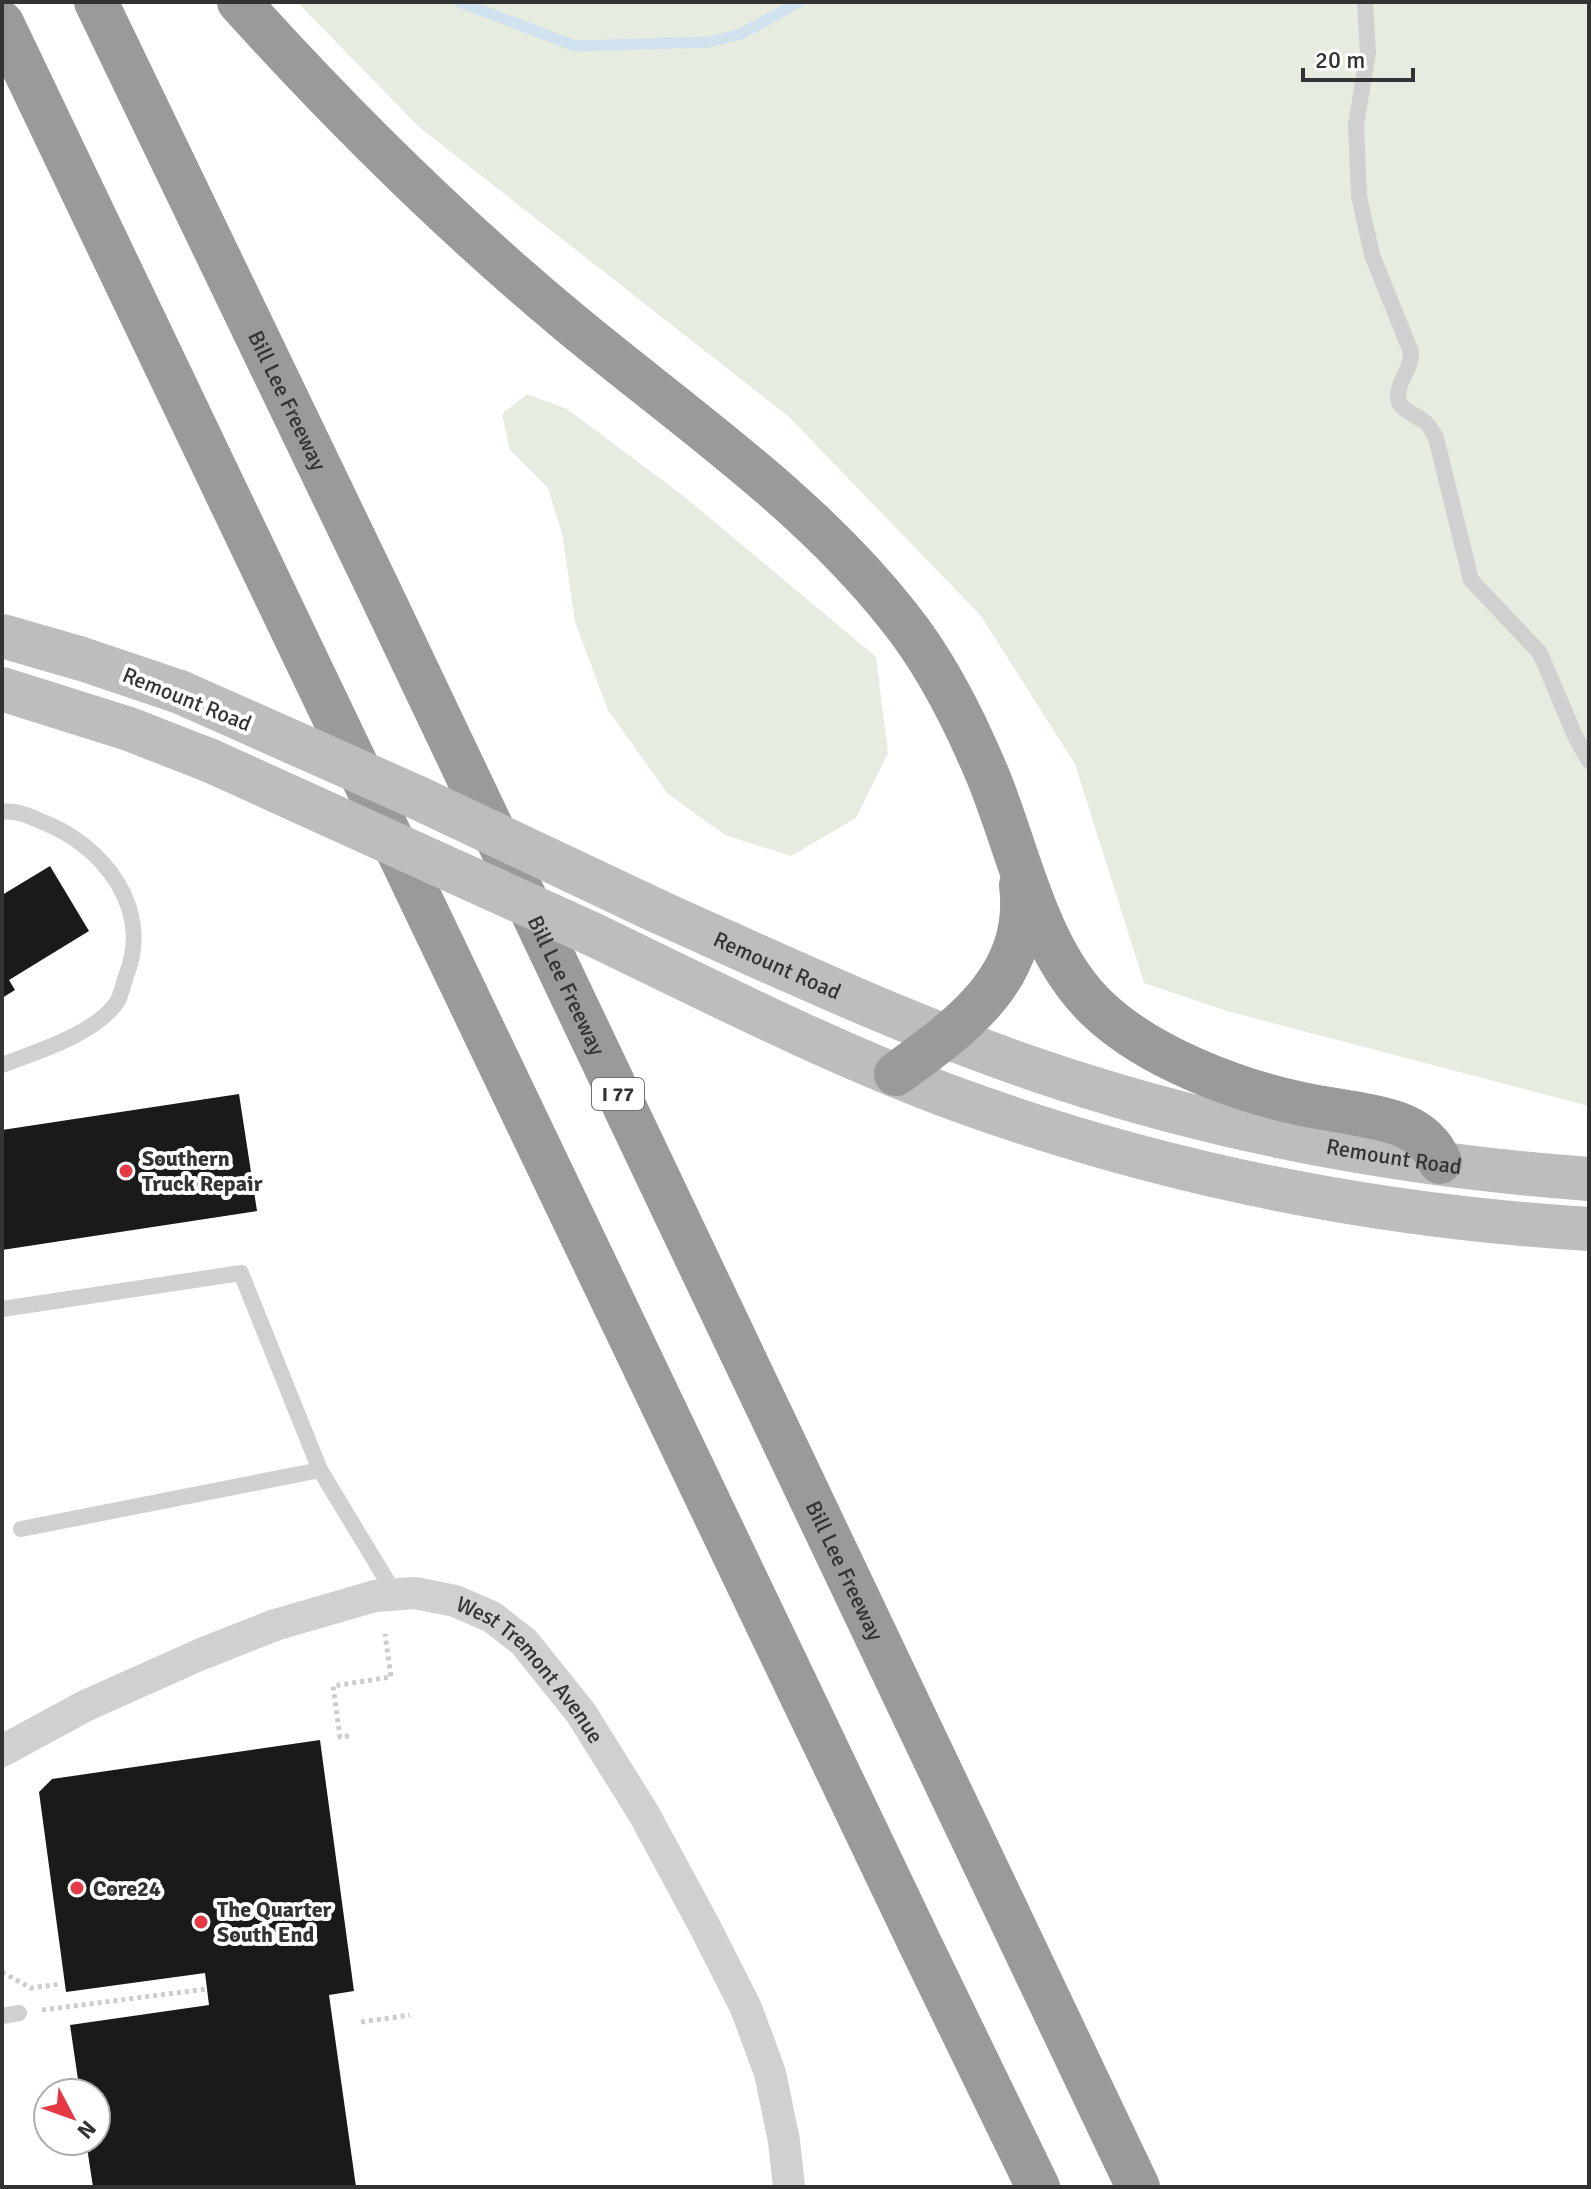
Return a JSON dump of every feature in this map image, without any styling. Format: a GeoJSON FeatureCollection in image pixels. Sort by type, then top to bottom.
{"type":"FeatureCollection","features":[{"type":"Feature","properties":{"kind":"highway","name":"Bill Lee Freeway"},"geometry":{"type":"LineString","coordinates":[[96,2],[1138,2187]]}},
{"type":"Feature","properties":{"kind":"highway"},"geometry":{"type":"LineString","coordinates":[[239,2],[335,106],[414,185],[568,321],[734,454],[855,566],[900,618],[931,663],[961,718],[988,778],[1042,923],[1062,961],[1088,999],[1119,1026],[1164,1054],[1240,1087],[1282,1100],[1403,1126],[1429,1144],[1440,1162]]}},
{"type":"Feature","properties":{"kind":"highway"},"geometry":{"type":"LineString","coordinates":[[2,23],[928,1963],[1038,2187]]}},
{"type":"Feature","properties":{"kind":"highway"},"geometry":{"type":"LineString","coordinates":[[896,1074],[970,1016],[991,990],[1016,946],[1023,910],[1013,847]]}},
{"type":"Feature","properties":{"kind":"main road","name":"Remount Road"},"geometry":{"type":"LineString","coordinates":[[2,636],[180,692],[427,802],[657,911],[946,1037],[1069,1080],[1229,1125],[1339,1147],[1589,1179]]}},
{"type":"Feature","properties":{"kind":"main road"},"geometry":{"type":"LineString","coordinates":[[2,689],[129,729],[211,761],[418,853],[690,981],[958,1099],[1084,1140],[1308,1195],[1437,1215],[1589,1229]]}},
{"type":"Feature","properties":{"kind":"street","name":"West Tremont Avenue"},"geometry":{"type":"LineString","coordinates":[[2,1751],[85,1706],[199,1655],[275,1625],[375,1596],[415,1593],[455,1601],[492,1617],[524,1642],[581,1713],[644,1814],[746,2008],[770,2073],[784,2141],[789,2187]]}},
{"type":"Feature","properties":{"kind":"lane"},"geometry":{"type":"LineString","coordinates":[[1365,2],[1368,52],[1356,125],[1359,196],[1372,255],[1411,352],[1397,399],[1401,407],[1428,424],[1436,438],[1471,580],[1540,653],[1575,736],[1589,761]]}},
{"type":"Feature","properties":{"kind":"lane"},"geometry":{"type":"LineString","coordinates":[[2,812],[14,811],[69,832],[112,871],[132,913],[132,963],[116,1004],[79,1034],[2,1065]]}},
{"type":"Feature","properties":{"kind":"lane"},"geometry":{"type":"LineString","coordinates":[[2,1309],[241,1273],[320,1470],[395,1594]]}},
{"type":"Feature","properties":{"kind":"lane"},"geometry":{"type":"LineString","coordinates":[[21,1529],[320,1470]]}},
{"type":"Feature","properties":{"kind":"path"},"geometry":{"type":"LineString","coordinates":[[349,1736],[340,1737],[333,1686],[391,1677],[385,1634]]}},
{"type":"Feature","properties":{"kind":"path"},"geometry":{"type":"LineString","coordinates":[[2,1972],[31,1988],[60,1984]]}},
{"type":"Feature","properties":{"kind":"path"},"geometry":{"type":"LineString","coordinates":[[18,2013],[207,1989]]}},
{"type":"Feature","properties":{"kind":"path"},"geometry":{"type":"LineString","coordinates":[[361,2022],[410,2015]]}},
{"type":"Feature","properties":{"kind":"shaded area"},"geometry":{"type":"Polygon","coordinates":[[[297,2],[1589,2],[1589,1106],[1227,1011],[1144,983],[1075,764],[981,616],[788,416],[419,127],[297,2]]]}},
{"type":"Feature","properties":{"kind":"shaded area"},"geometry":{"type":"Polygon","coordinates":[[[527,394],[567,409],[686,498],[876,657],[888,753],[856,818],[791,856],[725,835],[668,794],[608,710],[575,622],[562,533],[548,488],[510,450],[502,414],[527,394]]]}},
{"type":"Feature","properties":{"kind":"building"},"geometry":{"type":"Polygon","coordinates":[[[50,866],[89,931],[9,980],[15,990],[2,998],[2,895],[50,866]]]}},
{"type":"Feature","properties":{"kind":"building","name":"Southern Truck Repair"},"geometry":{"type":"Polygon","coordinates":[[[239,1094],[257,1211],[2,1250],[2,1130],[239,1094]]]}},
{"type":"Feature","properties":{"kind":"building","name":"The Quarter South End"},"geometry":{"type":"Polygon","coordinates":[[[320,1740],[354,1991],[329,1995],[356,2187],[93,2187],[88,2157],[112,2157],[112,2077],[78,2077],[70,2025],[209,2005],[205,1973],[66,1992],[39,1792],[52,1779],[320,1740]]]}},
{"type":"Feature","properties":{"kind":"waterway"},"geometry":{"type":"LineString","coordinates":[[460,2],[575,46],[709,42],[741,34],[799,2]]}},
{"type":"Feature","properties":{"kind":"place","name":"Southern Truck Repair"},"geometry":{"type":"Point","coordinates":[126,1171]}},
{"type":"Feature","properties":{"kind":"place","name":"Core24"},"geometry":{"type":"Point","coordinates":[77,1888]}},
{"type":"Feature","properties":{"kind":"place","name":"The Quarter South End"},"geometry":{"type":"Point","coordinates":[201,1922]}}]}
